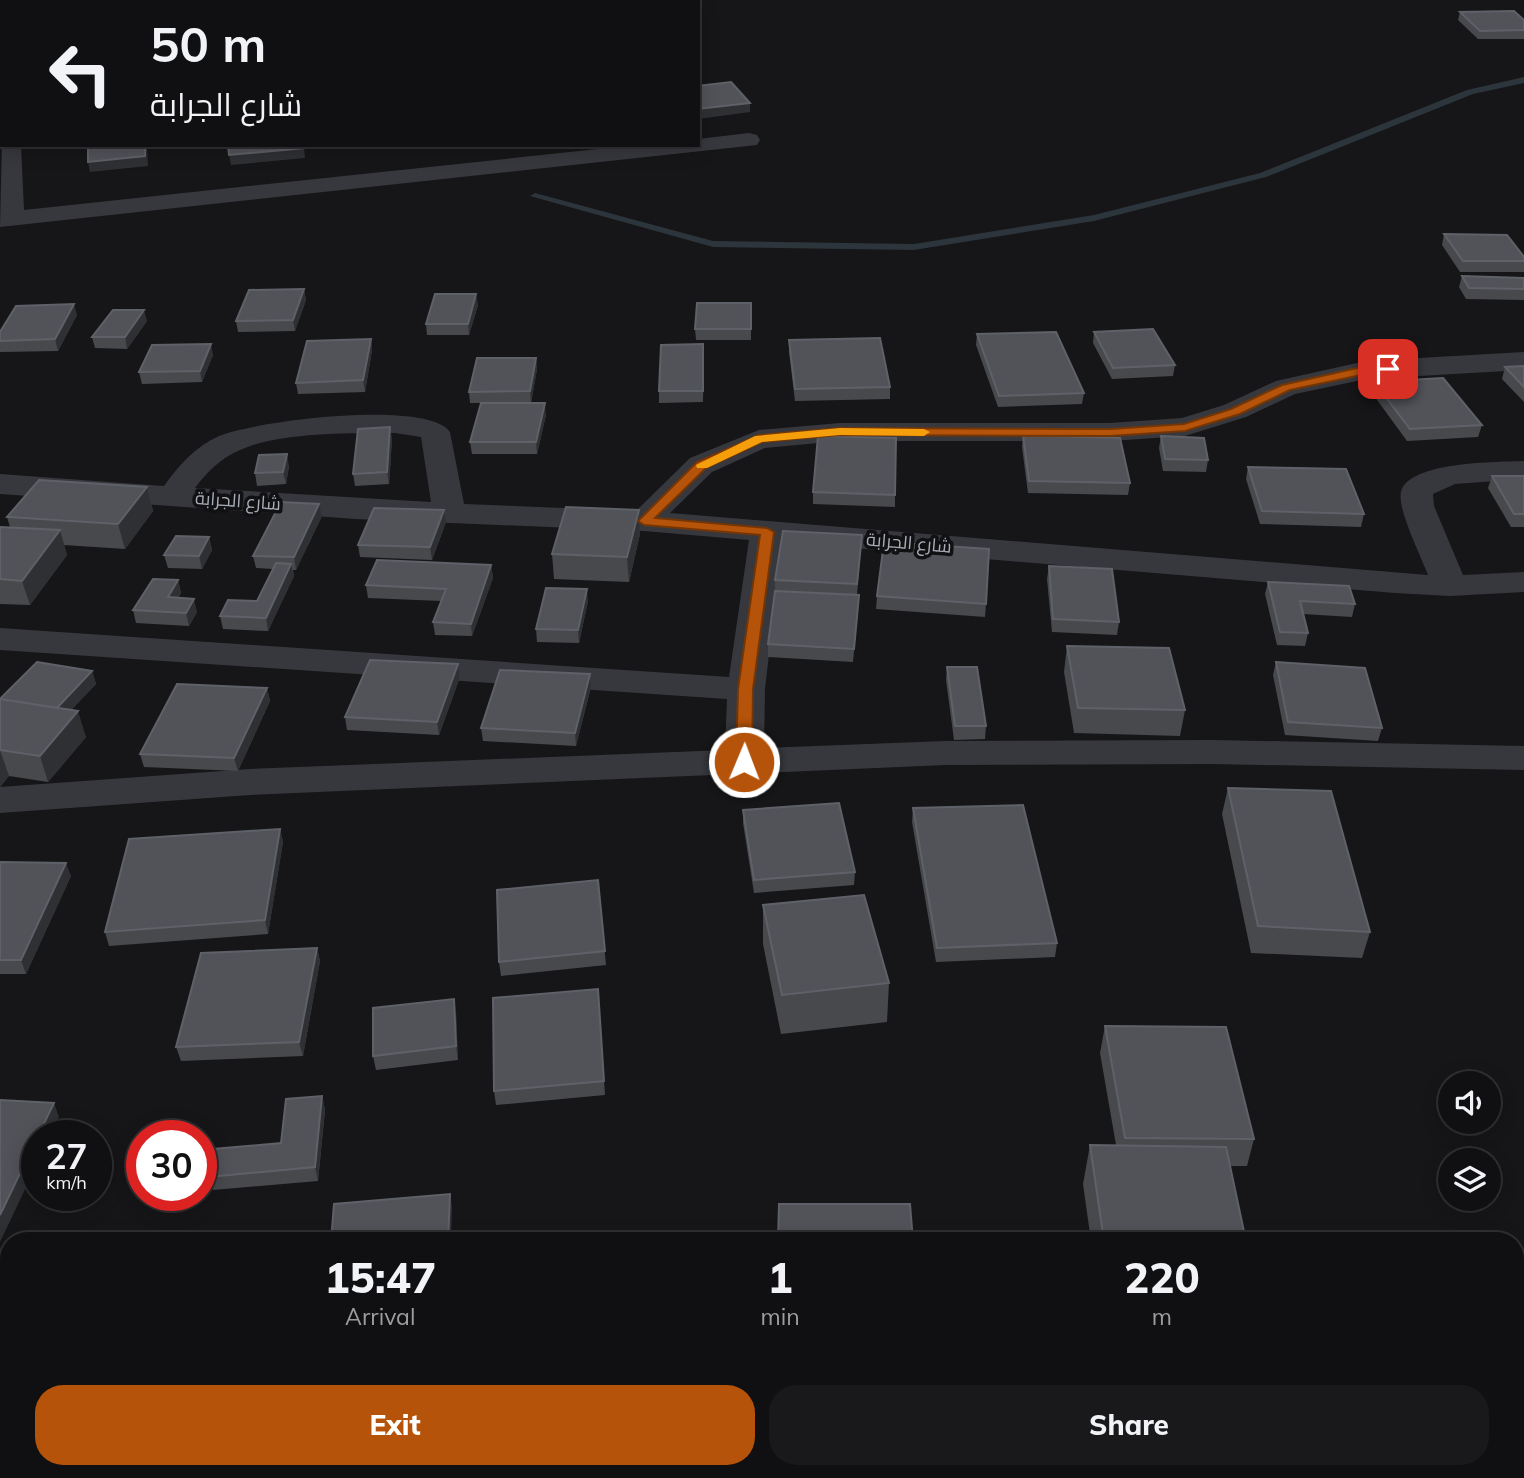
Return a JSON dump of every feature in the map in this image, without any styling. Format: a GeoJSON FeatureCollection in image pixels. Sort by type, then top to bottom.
{"type":"FeatureCollection","features":[{"type":"Feature","properties":{"kind":"street"},"geometry":{"type":"LineString","coordinates":[[700,145],[748,140]]}},
{"type":"Feature","properties":{"kind":"street"},"geometry":{"type":"LineString","coordinates":[[10,147],[6,220],[683,147]]}},
{"type":"Feature","properties":{"kind":"street"},"geometry":{"type":"LineString","coordinates":[[644,521],[701,465],[759,439],[840,432],[1110,432],[1185,427],[1236,411],[1286,387],[1366,370],[1524,361]]}},
{"type":"Feature","properties":{"kind":"street"},"geometry":{"type":"LineString","coordinates":[[173,496],[188,472],[210,454],[230,442],[253,434],[398,424],[425,426],[435,432],[449,513]]}},
{"type":"Feature","properties":{"kind":"street"},"geometry":{"type":"LineString","coordinates":[[1450,586],[1418,506],[1417,491],[1428,481],[1462,474],[1524,470]]}},
{"type":"Feature","properties":{"kind":"street","name":"شارع الجرابة"},"geometry":{"type":"LineString","coordinates":[[0,484],[449,513],[644,521],[1450,586],[1524,583]]}},
{"type":"Feature","properties":{"kind":"street"},"geometry":{"type":"LineString","coordinates":[[744,762],[746,689],[767,532]]}},
{"type":"Feature","properties":{"kind":"street"},"geometry":{"type":"LineString","coordinates":[[0,639],[746,689]]}},
{"type":"Feature","properties":{"kind":"street"},"geometry":{"type":"LineString","coordinates":[[0,800],[250,782],[945,753],[1212,752],[1524,758]]}},
{"type":"Feature","properties":{"kind":"building"},"geometry":{"type":"Polygon","coordinates":[[[1514,11],[1524,20],[1524,30],[1480,31],[1460,12],[1514,11]]]}},
{"type":"Feature","properties":{"kind":"building"},"geometry":{"type":"Polygon","coordinates":[[[731,82],[750,103],[700,109],[700,86],[731,82]]]}},
{"type":"Feature","properties":{"kind":"building"},"geometry":{"type":"Polygon","coordinates":[[[88,147],[145,147],[145,156],[88,162],[88,147]]]}},
{"type":"Feature","properties":{"kind":"building"},"geometry":{"type":"Polygon","coordinates":[[[228,147],[304,148],[229,155],[228,147]]]}},
{"type":"Feature","properties":{"kind":"building"},"geometry":{"type":"Polygon","coordinates":[[[1444,234],[1507,235],[1524,257],[1524,261],[1463,261],[1444,234]]]}},
{"type":"Feature","properties":{"kind":"building"},"geometry":{"type":"Polygon","coordinates":[[[1462,276],[1524,278],[1524,289],[1469,288],[1462,276]]]}},
{"type":"Feature","properties":{"kind":"building"},"geometry":{"type":"Polygon","coordinates":[[[304,289],[293,320],[236,321],[249,290],[304,289]]]}},
{"type":"Feature","properties":{"kind":"building"},"geometry":{"type":"Polygon","coordinates":[[[435,294],[476,294],[468,324],[426,324],[435,294]]]}},
{"type":"Feature","properties":{"kind":"building"},"geometry":{"type":"Polygon","coordinates":[[[697,303],[751,303],[751,329],[695,329],[697,303]]]}},
{"type":"Feature","properties":{"kind":"building"},"geometry":{"type":"Polygon","coordinates":[[[74,304],[55,339],[0,341],[0,332],[16,306],[74,304]]]}},
{"type":"Feature","properties":{"kind":"building"},"geometry":{"type":"Polygon","coordinates":[[[113,310],[144,310],[125,337],[92,337],[113,310]]]}},
{"type":"Feature","properties":{"kind":"building"},"geometry":{"type":"Polygon","coordinates":[[[1153,329],[1175,365],[1113,368],[1094,332],[1153,329]]]}},
{"type":"Feature","properties":{"kind":"building"},"geometry":{"type":"Polygon","coordinates":[[[1056,332],[1084,393],[999,396],[977,334],[1056,332]]]}},
{"type":"Feature","properties":{"kind":"building"},"geometry":{"type":"Polygon","coordinates":[[[880,338],[890,387],[795,389],[789,340],[880,338]]]}},
{"type":"Feature","properties":{"kind":"building"},"geometry":{"type":"Polygon","coordinates":[[[371,339],[363,380],[296,383],[307,341],[371,339]]]}},
{"type":"Feature","properties":{"kind":"building"},"geometry":{"type":"Polygon","coordinates":[[[211,344],[200,371],[139,372],[152,345],[211,344]]]}},
{"type":"Feature","properties":{"kind":"building"},"geometry":{"type":"Polygon","coordinates":[[[703,344],[703,391],[659,391],[661,345],[703,344]]]}},
{"type":"Feature","properties":{"kind":"building"},"geometry":{"type":"Polygon","coordinates":[[[477,358],[536,358],[530,391],[469,392],[477,358]]]}},
{"type":"Feature","properties":{"kind":"building"},"geometry":{"type":"Polygon","coordinates":[[[1524,366],[1524,387],[1505,367],[1524,366]]]}},
{"type":"Feature","properties":{"kind":"building"},"geometry":{"type":"Polygon","coordinates":[[[1443,378],[1482,425],[1410,429],[1374,382],[1443,378]]]}},
{"type":"Feature","properties":{"kind":"building"},"geometry":{"type":"Polygon","coordinates":[[[481,403],[545,403],[536,442],[470,442],[481,403]]]}},
{"type":"Feature","properties":{"kind":"building"},"geometry":{"type":"Polygon","coordinates":[[[390,427],[387,472],[353,474],[358,429],[390,427]]]}},
{"type":"Feature","properties":{"kind":"building"},"geometry":{"type":"Polygon","coordinates":[[[1023,435],[1120,438],[1130,483],[1029,481],[1023,435]]]}},
{"type":"Feature","properties":{"kind":"building"},"geometry":{"type":"Polygon","coordinates":[[[818,436],[896,438],[895,495],[813,492],[818,436]]]}},
{"type":"Feature","properties":{"kind":"building"},"geometry":{"type":"Polygon","coordinates":[[[1161,436],[1204,438],[1208,460],[1165,459],[1161,436]]]}},
{"type":"Feature","properties":{"kind":"building"},"geometry":{"type":"Polygon","coordinates":[[[287,454],[283,472],[255,473],[259,455],[287,454]]]}},
{"type":"Feature","properties":{"kind":"building"},"geometry":{"type":"Polygon","coordinates":[[[1248,467],[1346,469],[1364,514],[1262,511],[1248,467]]]}},
{"type":"Feature","properties":{"kind":"building"},"geometry":{"type":"Polygon","coordinates":[[[1492,476],[1524,476],[1524,514],[1514,514],[1492,476]]]}},
{"type":"Feature","properties":{"kind":"building"},"geometry":{"type":"Polygon","coordinates":[[[39,480],[147,487],[118,524],[7,517],[39,480]]]}},
{"type":"Feature","properties":{"kind":"building"},"geometry":{"type":"Polygon","coordinates":[[[281,502],[319,504],[294,557],[253,556],[281,502]]]}},
{"type":"Feature","properties":{"kind":"building"},"geometry":{"type":"Polygon","coordinates":[[[566,507],[639,510],[627,557],[552,554],[566,507]]]}},
{"type":"Feature","properties":{"kind":"building"},"geometry":{"type":"Polygon","coordinates":[[[374,508],[444,510],[430,547],[358,545],[374,508]]]}},
{"type":"Feature","properties":{"kind":"building"},"geometry":{"type":"Polygon","coordinates":[[[0,527],[60,530],[22,581],[0,579],[0,527]]]}},
{"type":"Feature","properties":{"kind":"building"},"geometry":{"type":"Polygon","coordinates":[[[783,531],[862,535],[857,584],[775,580],[783,531]]]}},
{"type":"Feature","properties":{"kind":"building"},"geometry":{"type":"Polygon","coordinates":[[[176,536],[209,537],[199,556],[164,555],[176,536]]]}},
{"type":"Feature","properties":{"kind":"building"},"geometry":{"type":"Polygon","coordinates":[[[884,542],[989,549],[986,604],[877,596],[884,542]]]}},
{"type":"Feature","properties":{"kind":"building"},"geometry":{"type":"Polygon","coordinates":[[[377,560],[491,565],[471,624],[433,622],[446,589],[366,585],[377,560]]]}},
{"type":"Feature","properties":{"kind":"building"},"geometry":{"type":"Polygon","coordinates":[[[276,563],[291,564],[266,618],[220,616],[228,600],[257,601],[276,563]]]}},
{"type":"Feature","properties":{"kind":"building"},"geometry":{"type":"Polygon","coordinates":[[[1049,566],[1112,569],[1119,622],[1053,619],[1049,566]]]}},
{"type":"Feature","properties":{"kind":"building"},"geometry":{"type":"Polygon","coordinates":[[[153,579],[178,580],[168,597],[194,599],[186,613],[133,610],[153,579]]]}},
{"type":"Feature","properties":{"kind":"building"},"geometry":{"type":"Polygon","coordinates":[[[1268,582],[1349,586],[1355,604],[1300,601],[1308,633],[1280,632],[1268,582]]]}},
{"type":"Feature","properties":{"kind":"building"},"geometry":{"type":"Polygon","coordinates":[[[546,588],[587,589],[578,630],[536,629],[546,588]]]}},
{"type":"Feature","properties":{"kind":"building"},"geometry":{"type":"Polygon","coordinates":[[[775,591],[859,595],[854,649],[768,644],[775,591]]]}},
{"type":"Feature","properties":{"kind":"building"},"geometry":{"type":"Polygon","coordinates":[[[1067,646],[1169,648],[1185,710],[1078,708],[1067,646]]]}},
{"type":"Feature","properties":{"kind":"building"},"geometry":{"type":"Polygon","coordinates":[[[370,660],[458,664],[437,722],[345,717],[370,660]]]}},
{"type":"Feature","properties":{"kind":"building"},"geometry":{"type":"Polygon","coordinates":[[[37,662],[92,671],[57,708],[0,699],[37,662]]]}},
{"type":"Feature","properties":{"kind":"building"},"geometry":{"type":"Polygon","coordinates":[[[1276,662],[1365,668],[1382,728],[1288,722],[1276,662]]]}},
{"type":"Feature","properties":{"kind":"building"},"geometry":{"type":"Polygon","coordinates":[[[947,667],[977,667],[986,726],[955,726],[947,667]]]}},
{"type":"Feature","properties":{"kind":"building"},"geometry":{"type":"Polygon","coordinates":[[[500,670],[590,674],[575,733],[481,728],[500,670]]]}},
{"type":"Feature","properties":{"kind":"building"},"geometry":{"type":"Polygon","coordinates":[[[177,684],[267,688],[234,758],[140,754],[177,684]]]}},
{"type":"Feature","properties":{"kind":"building"},"geometry":{"type":"Polygon","coordinates":[[[0,699],[78,711],[40,756],[0,750],[0,699]]]}},
{"type":"Feature","properties":{"kind":"building"},"geometry":{"type":"Polygon","coordinates":[[[1228,788],[1331,791],[1370,932],[1258,926],[1228,788]]]}},
{"type":"Feature","properties":{"kind":"building"},"geometry":{"type":"Polygon","coordinates":[[[839,803],[855,872],[754,880],[743,810],[839,803]]]}},
{"type":"Feature","properties":{"kind":"building"},"geometry":{"type":"Polygon","coordinates":[[[1023,805],[1057,943],[937,948],[913,808],[1023,805]]]}},
{"type":"Feature","properties":{"kind":"building"},"geometry":{"type":"Polygon","coordinates":[[[280,829],[265,920],[105,932],[129,839],[280,829]]]}},
{"type":"Feature","properties":{"kind":"building"},"geometry":{"type":"Polygon","coordinates":[[[0,862],[66,863],[21,960],[0,960],[0,862]]]}},
{"type":"Feature","properties":{"kind":"building"},"geometry":{"type":"Polygon","coordinates":[[[598,880],[605,951],[499,962],[497,890],[598,880]]]}},
{"type":"Feature","properties":{"kind":"building"},"geometry":{"type":"Polygon","coordinates":[[[864,895],[889,983],[782,995],[763,905],[864,895]]]}},
{"type":"Feature","properties":{"kind":"building"},"geometry":{"type":"Polygon","coordinates":[[[317,948],[299,1042],[176,1047],[201,953],[317,948]]]}},
{"type":"Feature","properties":{"kind":"building"},"geometry":{"type":"Polygon","coordinates":[[[598,989],[604,1081],[494,1091],[493,998],[598,989]]]}},
{"type":"Feature","properties":{"kind":"building"},"geometry":{"type":"Polygon","coordinates":[[[454,999],[456,1046],[373,1056],[373,1008],[454,999]]]}},
{"type":"Feature","properties":{"kind":"building"},"geometry":{"type":"Polygon","coordinates":[[[1105,1026],[1226,1027],[1254,1139],[1125,1138],[1105,1026]]]}},
{"type":"Feature","properties":{"kind":"building"},"geometry":{"type":"Polygon","coordinates":[[[322,1096],[315,1167],[217,1176],[217,1149],[281,1143],[286,1099],[322,1096]]]}},
{"type":"Feature","properties":{"kind":"building"},"geometry":{"type":"Polygon","coordinates":[[[0,1100],[54,1103],[46,1120],[21,1120],[21,1171],[0,1215],[0,1100]]]}},
{"type":"Feature","properties":{"kind":"building"},"geometry":{"type":"Polygon","coordinates":[[[1090,1145],[1226,1147],[1244,1232],[1103,1232],[1090,1145]]]}},
{"type":"Feature","properties":{"kind":"building"},"geometry":{"type":"Polygon","coordinates":[[[450,1194],[448,1232],[332,1232],[334,1204],[450,1194]]]}},
{"type":"Feature","properties":{"kind":"building"},"geometry":{"type":"Polygon","coordinates":[[[779,1204],[910,1204],[912,1232],[778,1232],[779,1204]]]}},
{"type":"Feature","properties":{"kind":"waterway"},"geometry":{"type":"LineString","coordinates":[[535,196],[713,244],[914,247],[1094,218],[1263,175],[1470,92],[1524,80]]}},
{"type":"Feature","properties":{"kind":"slow traffic"},"geometry":{"type":"LineString","coordinates":[[702,465],[759,439],[840,432],[924,432]]}},
{"type":"Feature","properties":{"kind":"route"},"geometry":{"type":"LineString","coordinates":[[744,762],[746,689],[767,532],[644,521],[701,465],[759,439],[840,432],[1110,432],[1185,427],[1236,411],[1286,387],[1366,370],[1388,369]]}}]}
